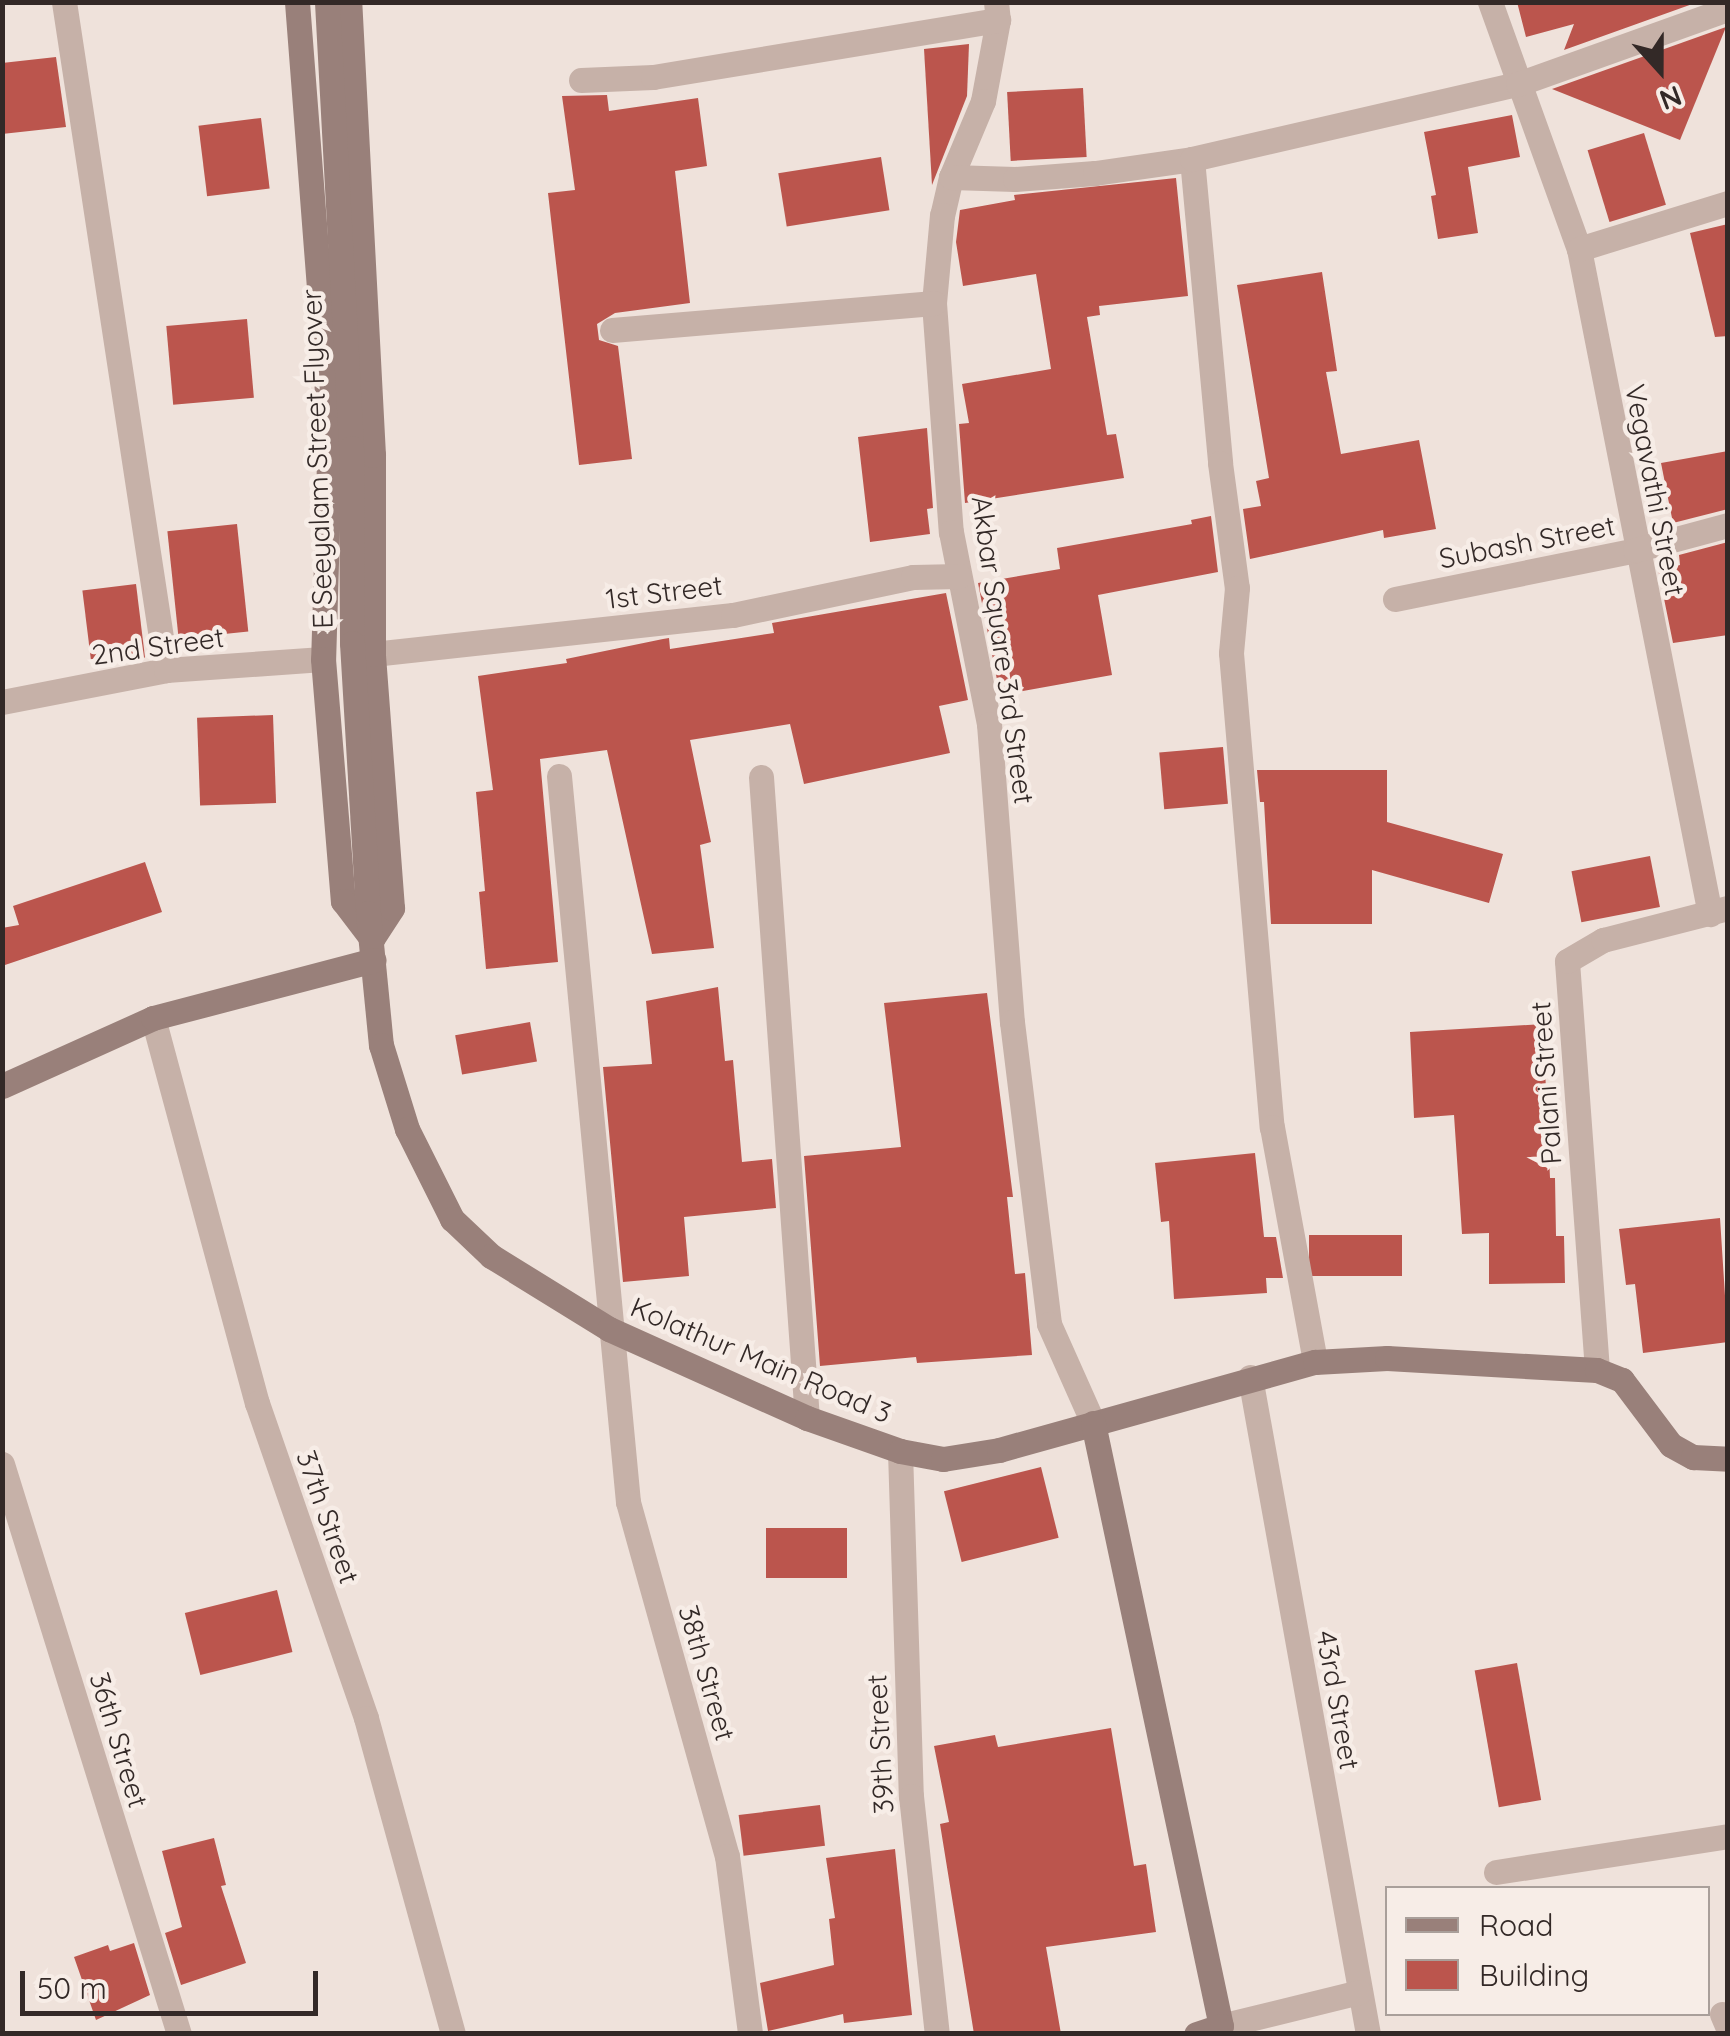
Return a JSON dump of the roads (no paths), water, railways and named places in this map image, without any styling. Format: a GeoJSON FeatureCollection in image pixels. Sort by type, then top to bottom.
{"type":"FeatureCollection","features":[{"type":"Feature","properties":{"kind":"street"},"geometry":{"type":"LineString","coordinates":[[64,2],[166,670]]}},
{"type":"Feature","properties":{"kind":"street"},"geometry":{"type":"LineString","coordinates":[[297,2],[330,428],[323,659],[343,901],[371,937]]}},
{"type":"Feature","properties":{"kind":"street","name":"E Seeyalam Street Flyover"},"geometry":{"type":"LineString","coordinates":[[327,2],[351,448],[352,643],[371,937]]}},
{"type":"Feature","properties":{"kind":"street"},"geometry":{"type":"LineString","coordinates":[[2,1086],[152,1018],[371,937],[392,908],[374,654],[373,455],[350,2]]}},
{"type":"Feature","properties":{"kind":"street","name":"Vegavathi Street"},"geometry":{"type":"LineString","coordinates":[[1490,2],[1578,249],[1635,550],[1719,911]]}},
{"type":"Feature","properties":{"kind":"street"},"geometry":{"type":"LineString","coordinates":[[951,177],[1079,174],[1192,159],[1518,84],[1728,9]]}},
{"type":"Feature","properties":{"kind":"street"},"geometry":{"type":"LineString","coordinates":[[581,80],[653,77],[997,11]]}},
{"type":"Feature","properties":{"kind":"street","name":"Akbar Square 3rd Street"},"geometry":{"type":"LineString","coordinates":[[997,11],[983,102],[951,177],[942,215],[934,302],[951,532],[988,724],[1012,1022],[1049,1324],[1093,1424]]}},
{"type":"Feature","properties":{"kind":"street"},"geometry":{"type":"LineString","coordinates":[[1192,159],[1220,463],[1237,588],[1231,653],[1272,1127],[1314,1362]]}},
{"type":"Feature","properties":{"kind":"street"},"geometry":{"type":"LineString","coordinates":[[1578,249],[1728,203]]}},
{"type":"Feature","properties":{"kind":"street"},"geometry":{"type":"LineString","coordinates":[[612,330],[934,302]]}},
{"type":"Feature","properties":{"kind":"street","name":"Subash Street"},"geometry":{"type":"LineString","coordinates":[[1395,599],[1635,550],[1728,525]]}},
{"type":"Feature","properties":{"kind":"street","name":"1st Street"},"geometry":{"type":"LineString","coordinates":[[374,654],[733,614],[913,576],[959,576]]}},
{"type":"Feature","properties":{"kind":"street","name":"2nd Street"},"geometry":{"type":"LineString","coordinates":[[2,702],[166,670],[323,659]]}},
{"type":"Feature","properties":{"kind":"street","name":"38th Street"},"geometry":{"type":"LineString","coordinates":[[560,776],[628,1502],[728,1856],[750,2034]]}},
{"type":"Feature","properties":{"kind":"street"},"geometry":{"type":"LineString","coordinates":[[761,777],[807,1418]]}},
{"type":"Feature","properties":{"kind":"street","name":"Palani Street"},"geometry":{"type":"LineString","coordinates":[[1597,1370],[1567,962],[1602,940],[1719,911]]}},
{"type":"Feature","properties":{"kind":"street","name":"Kolathur Main Road 3"},"geometry":{"type":"LineString","coordinates":[[371,937],[386,1062],[407,1129],[452,1219],[491,1256],[609,1328],[807,1418],[900,1451],[943,1459],[998,1450],[1314,1362],[1386,1358],[1597,1370]]}},
{"type":"Feature","properties":{"kind":"street","name":"37th Street"},"geometry":{"type":"LineString","coordinates":[[152,1018],[257,1403],[366,1718],[453,2034]]}},
{"type":"Feature","properties":{"kind":"street"},"geometry":{"type":"LineString","coordinates":[[1597,1370],[1622,1380],[1659,1432],[1693,1457],[1728,1459]]}},
{"type":"Feature","properties":{"kind":"street","name":"43rd Street"},"geometry":{"type":"LineString","coordinates":[[1250,1377],[1368,2034]]}},
{"type":"Feature","properties":{"kind":"street"},"geometry":{"type":"LineString","coordinates":[[1093,1424],[1213,2031],[1359,1992]]}},
{"type":"Feature","properties":{"kind":"street","name":"39th Street"},"geometry":{"type":"LineString","coordinates":[[900,1451],[911,1796],[937,2034]]}},
{"type":"Feature","properties":{"kind":"street","name":"36th Street"},"geometry":{"type":"LineString","coordinates":[[2,1464],[179,2034]]}},
{"type":"Feature","properties":{"kind":"street"},"geometry":{"type":"LineString","coordinates":[[1496,1872],[1728,1836]]}}]}
